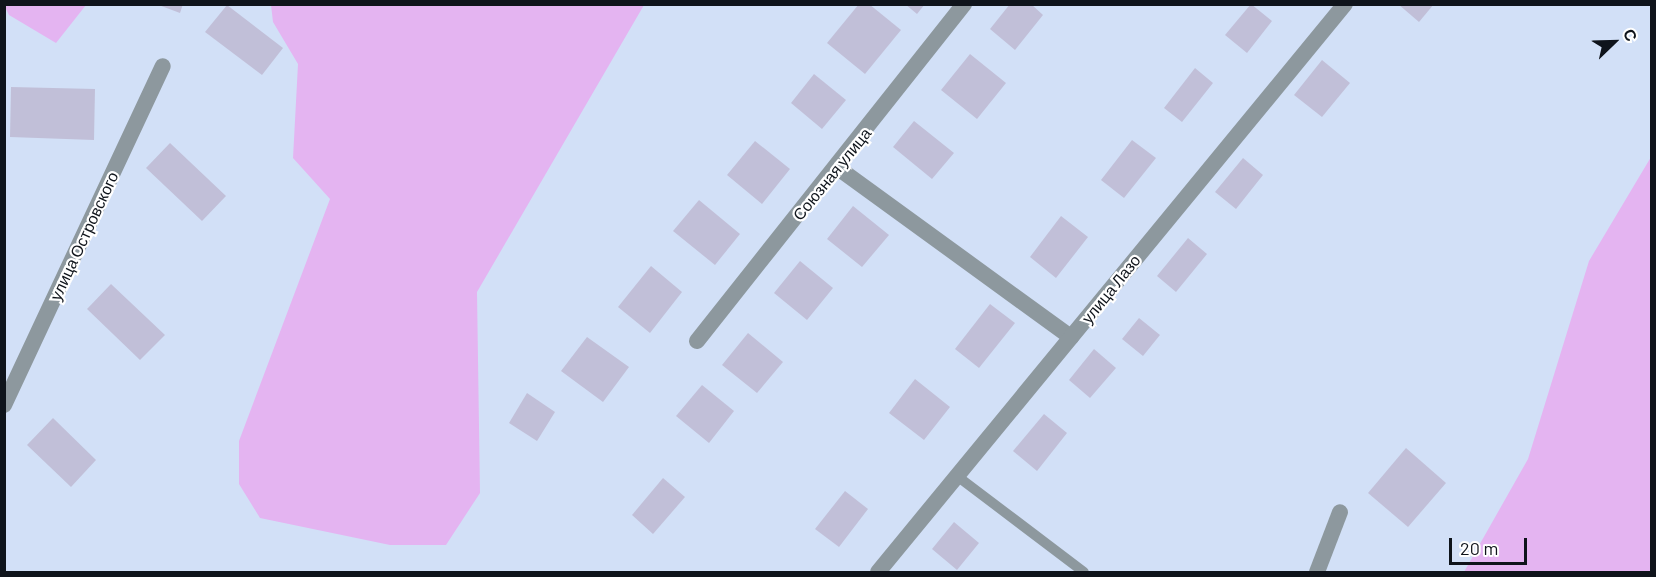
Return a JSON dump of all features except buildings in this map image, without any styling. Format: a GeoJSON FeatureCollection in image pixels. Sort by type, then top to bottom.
{"type":"FeatureCollection","features":[{"type":"Feature","properties":{"kind":"street","name":"Союзная улица"},"geometry":{"type":"LineString","coordinates":[[696,341],[838,168],[963,4]]}},
{"type":"Feature","properties":{"kind":"street","name":"улица Лазо"},"geometry":{"type":"LineString","coordinates":[[878,573],[1345,4]]}},
{"type":"Feature","properties":{"kind":"street","name":"улица Островского"},"geometry":{"type":"LineString","coordinates":[[4,405],[164,66]]}},
{"type":"Feature","properties":{"kind":"street"},"geometry":{"type":"LineString","coordinates":[[838,168],[1071,337]]}},
{"type":"Feature","properties":{"kind":"street"},"geometry":{"type":"LineString","coordinates":[[1317,573],[1340,513]]}},
{"type":"Feature","properties":{"kind":"lane"},"geometry":{"type":"LineString","coordinates":[[957,476],[1084,573]]}},
{"type":"Feature","properties":{"kind":"shaded area"},"geometry":{"type":"Polygon","coordinates":[[[4,5],[86,5],[56,43],[9,15],[4,5]]]}},
{"type":"Feature","properties":{"kind":"shaded area"},"geometry":{"type":"Polygon","coordinates":[[[271,5],[644,5],[477,292],[480,493],[446,545],[390,545],[260,518],[239,484],[239,441],[330,199],[293,158],[298,64],[273,22],[271,5]]]}},
{"type":"Feature","properties":{"kind":"shaded area"},"geometry":{"type":"Polygon","coordinates":[[[1651,157],[1651,572],[1464,572],[1528,459],[1589,261],[1651,157]]]}}]}
